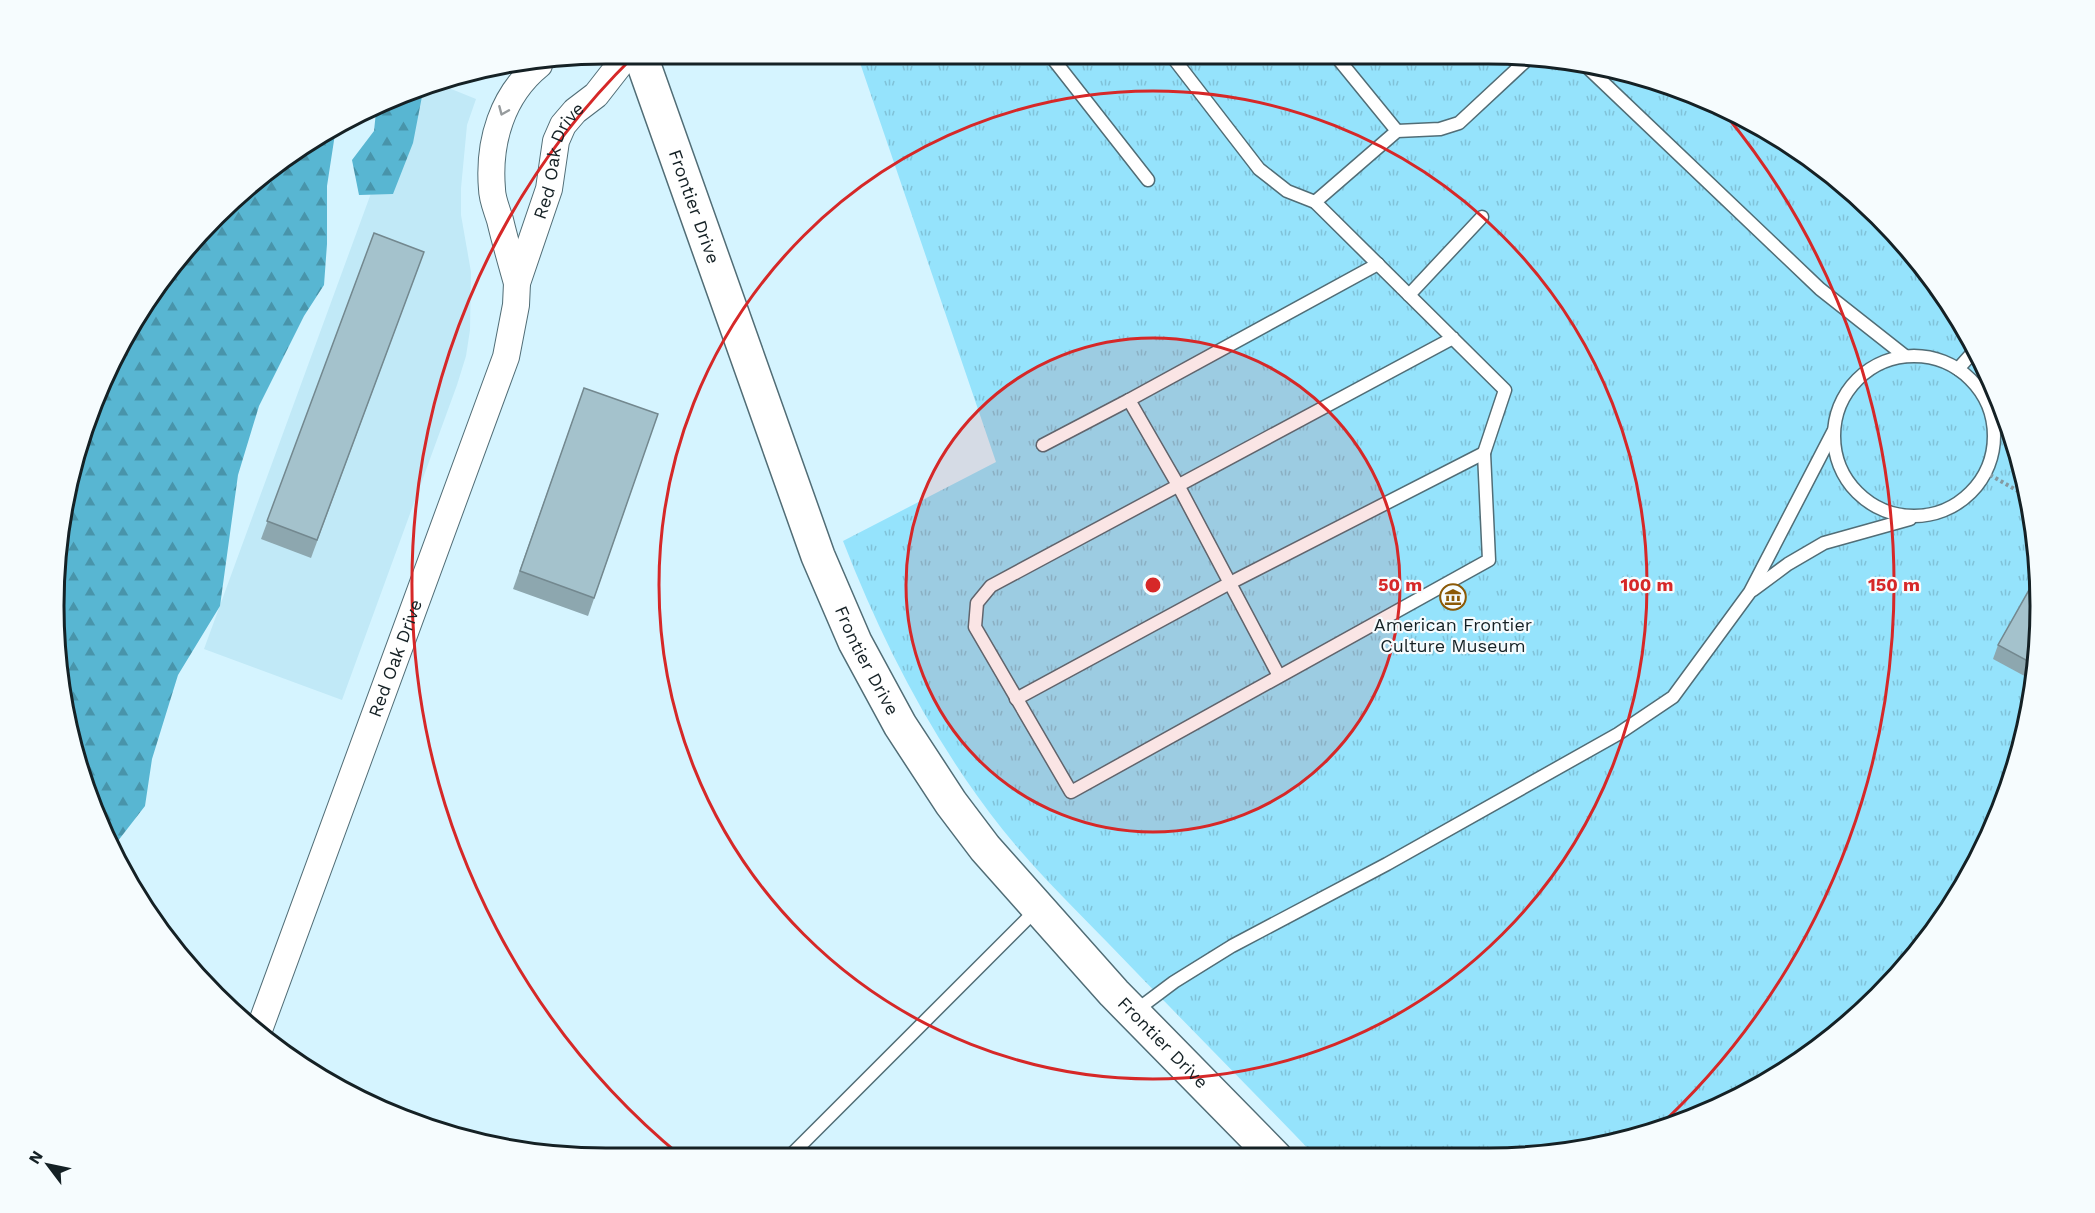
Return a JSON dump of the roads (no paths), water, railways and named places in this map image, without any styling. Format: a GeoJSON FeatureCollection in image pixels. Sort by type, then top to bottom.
{"type":"FeatureCollection","features":[{"type":"Feature","properties":{"kind":"street","name":"Red Oak Drive"},"geometry":{"type":"LineString","coordinates":[[516,283],[549,189],[556,141],[563,125],[575,111],[596,95],[620,64]]}},
{"type":"Feature","properties":{"kind":"street","name":"Frontier Drive"},"geometry":{"type":"LineString","coordinates":[[644,64],[808,530],[855,642],[900,725],[938,785],[985,848],[1133,1012],[1266,1148]]}},
{"type":"Feature","properties":{"kind":"street","name":"Red Oak Drive"},"geometry":{"type":"LineString","coordinates":[[261,1024],[506,357],[516,305],[516,283],[492,191],[492,158],[499,122],[508,100],[534,69]]}},
{"type":"Feature","properties":{"kind":"lane"},"geometry":{"type":"LineString","coordinates":[[1057,64],[1148,180]]}},
{"type":"Feature","properties":{"kind":"lane"},"geometry":{"type":"LineString","coordinates":[[1178,64],[1259,169],[1287,191],[1315,202],[1453,338],[1505,390],[1484,453],[1489,560],[1071,792],[975,627],[977,603],[991,586],[1453,338]]}},
{"type":"Feature","properties":{"kind":"lane"},"geometry":{"type":"LineString","coordinates":[[1342,64],[1397,131]]}},
{"type":"Feature","properties":{"kind":"lane"},"geometry":{"type":"LineString","coordinates":[[1315,202],[1397,131],[1440,129],[1459,123],[1520,66]]}},
{"type":"Feature","properties":{"kind":"lane"},"geometry":{"type":"LineString","coordinates":[[1595,75],[1820,289],[1905,356]]}},
{"type":"Feature","properties":{"kind":"lane"},"geometry":{"type":"LineString","coordinates":[[1409,295],[1482,217]]}},
{"type":"Feature","properties":{"kind":"lane"},"geometry":{"type":"LineString","coordinates":[[1043,446],[1378,264]]}},
{"type":"Feature","properties":{"kind":"lane"},"geometry":{"type":"LineString","coordinates":[[1133,1012],[1174,982],[1232,946],[1387,864],[1618,734],[1673,697],[1750,592],[1833,432],[1840,403],[1856,380],[1879,363],[1905,356],[1933,358],[1958,369],[1975,384],[1991,412],[1994,445],[1985,472],[1970,494],[1947,509],[1824,543],[1788,564],[1750,592]]}},
{"type":"Feature","properties":{"kind":"lane"},"geometry":{"type":"LineString","coordinates":[[1958,369],[1969,356]]}},
{"type":"Feature","properties":{"kind":"lane"},"geometry":{"type":"LineString","coordinates":[[1129,400],[1178,485],[1279,676]]}},
{"type":"Feature","properties":{"kind":"lane"},"geometry":{"type":"LineString","coordinates":[[1833,432],[1836,458],[1847,483],[1867,502],[1892,514],[1920,517]]}},
{"type":"Feature","properties":{"kind":"lane"},"geometry":{"type":"LineString","coordinates":[[1016,699],[1230,583],[1484,453]]}},
{"type":"Feature","properties":{"kind":"lane"},"geometry":{"type":"LineString","coordinates":[[798,1148],[1038,908]]}},
{"type":"Feature","properties":{"kind":"place","name":"American Frontier Culture Museum"},"geometry":{"type":"Point","coordinates":[1453,597]}}]}
